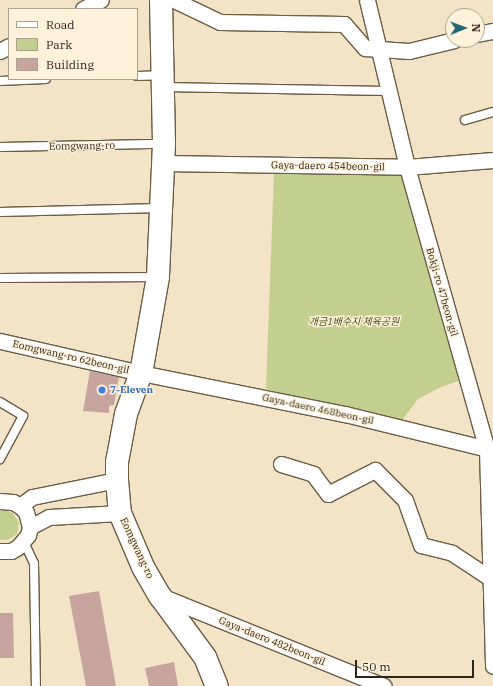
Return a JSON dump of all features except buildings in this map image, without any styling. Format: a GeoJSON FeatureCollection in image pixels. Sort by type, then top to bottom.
{"type":"FeatureCollection","features":[{"type":"Feature","properties":{"kind":"main road","name":"Eomgwang-ro"},"geometry":{"type":"LineString","coordinates":[[161,0],[164,153],[158,277],[141,373],[126,414],[117,462],[117,480],[120,513],[143,567],[160,596],[205,657],[217,686]]}},
{"type":"Feature","properties":{"kind":"street"},"geometry":{"type":"LineString","coordinates":[[86,8],[102,0]]}},
{"type":"Feature","properties":{"kind":"street"},"geometry":{"type":"LineString","coordinates":[[174,0],[220,22],[344,24],[365,48],[409,51],[445,42]]}},
{"type":"Feature","properties":{"kind":"street","name":"Bokji-ro 47beon-gil"},"geometry":{"type":"LineString","coordinates":[[367,0],[406,167],[490,449],[490,578],[492,599],[493,666]]}},
{"type":"Feature","properties":{"kind":"street","name":"Gaya-daero 454beon-gil"},"geometry":{"type":"LineString","coordinates":[[164,153],[406,167],[493,160]]}},
{"type":"Feature","properties":{"kind":"street","name":"Eomgwang-ro 62beon-gil"},"geometry":{"type":"LineString","coordinates":[[0,341],[141,373]]}},
{"type":"Feature","properties":{"kind":"street","name":"Gaya-daero 468beon-gil"},"geometry":{"type":"LineString","coordinates":[[141,373],[345,414],[490,449]]}},
{"type":"Feature","properties":{"kind":"street"},"geometry":{"type":"LineString","coordinates":[[281,464],[313,474],[328,494],[375,470],[406,500],[421,545],[452,553],[490,578]]}},
{"type":"Feature","properties":{"kind":"street"},"geometry":{"type":"LineString","coordinates":[[20,506],[32,497],[117,480]]}},
{"type":"Feature","properties":{"kind":"street"},"geometry":{"type":"LineString","coordinates":[[0,501],[13,502],[20,506],[26,512],[30,527],[24,542],[18,547],[0,551]]}},
{"type":"Feature","properties":{"kind":"street"},"geometry":{"type":"LineString","coordinates":[[30,527],[49,517],[120,513]]}},
{"type":"Feature","properties":{"kind":"street","name":"Gaya-daero 482beon-gil"},"geometry":{"type":"LineString","coordinates":[[160,596],[384,686]]}},
{"type":"Feature","properties":{"kind":"lane"},"geometry":{"type":"LineString","coordinates":[[138,76],[162,81],[291,89],[388,91]]}},
{"type":"Feature","properties":{"kind":"lane"},"geometry":{"type":"LineString","coordinates":[[0,81],[23,80]]}},
{"type":"Feature","properties":{"kind":"lane"},"geometry":{"type":"LineString","coordinates":[[465,120],[493,112]]}},
{"type":"Feature","properties":{"kind":"lane","name":"Eomgwang-ro"},"geometry":{"type":"LineString","coordinates":[[0,147],[164,153]]}},
{"type":"Feature","properties":{"kind":"lane"},"geometry":{"type":"LineString","coordinates":[[0,212],[162,208]]}},
{"type":"Feature","properties":{"kind":"lane"},"geometry":{"type":"LineString","coordinates":[[0,278],[158,277]]}},
{"type":"Feature","properties":{"kind":"lane"},"geometry":{"type":"LineString","coordinates":[[0,402],[23,416],[0,459]]}},
{"type":"Feature","properties":{"kind":"lane"},"geometry":{"type":"LineString","coordinates":[[24,542],[34,563],[36,686]]}},
{"type":"Feature","properties":{"kind":"green space","name":"개금1배수지 체육공원"},"geometry":{"type":"Polygon","coordinates":[[[274,172],[403,176],[461,380],[441,387],[418,399],[400,423],[266,389],[274,172]]]}},
{"type":"Feature","properties":{"kind":"green space"},"geometry":{"type":"Polygon","coordinates":[[[0,511],[8,511],[13,513],[19,523],[17,534],[7,540],[0,540],[0,511]]]}},
{"type":"Feature","properties":{"kind":"place","name":"7-Eleven"},"geometry":{"type":"Point","coordinates":[102,390]}}]}
